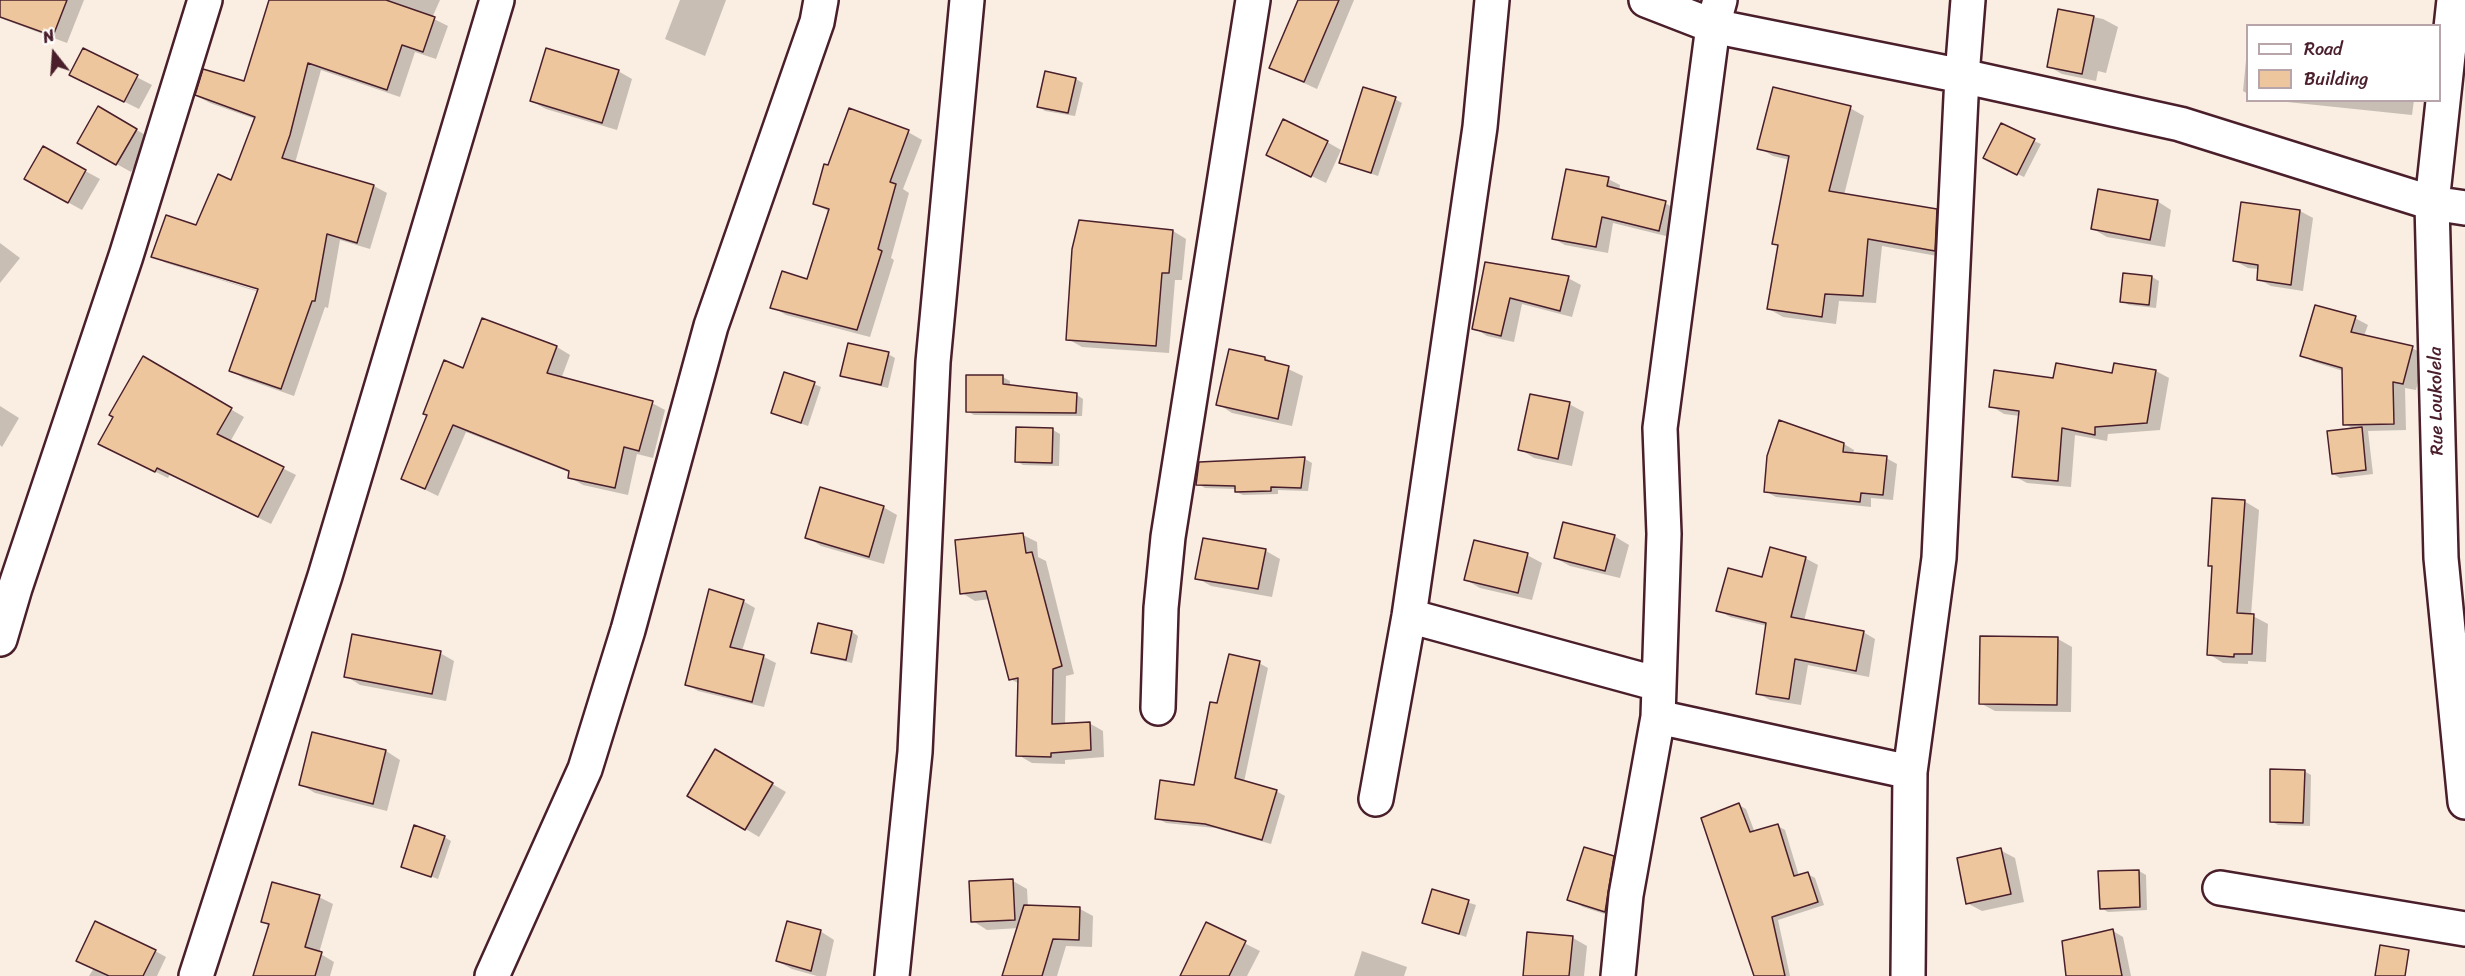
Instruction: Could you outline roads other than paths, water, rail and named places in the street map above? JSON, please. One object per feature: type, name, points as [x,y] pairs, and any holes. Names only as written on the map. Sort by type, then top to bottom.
[{"type":"street","points":[[0,639],[18,577],[126,256],[205,0]]},
{"type":"street","points":[[196,976],[325,576],[497,0]]},
{"type":"street","points":[[492,976],[585,769],[628,630],[711,326],[817,22],[821,0]]},
{"type":"street","points":[[892,976],[915,752],[933,362],[967,0]]},
{"type":"street","points":[[1158,708],[1161,608],[1168,537],[1253,0]]},
{"type":"street","points":[[1376,799],[1408,616],[1480,128],[1492,0]]},
{"type":"street","points":[[1646,0],[1717,13],[1962,76],[2180,124],[2432,203],[2465,208]]},
{"type":"street","points":[[1908,976],[1910,772],[1939,558],[1962,76],[1968,0]]},
{"type":"street","name":"Rue Loukolela","points":[[2454,0],[2432,203],[2441,558],[2465,802]]},
{"type":"street","points":[[1618,976],[1626,895],[1658,717],[1664,534],[1660,428],[1717,13]]},
{"type":"street","points":[[1408,616],[1659,684]]},
{"type":"street","points":[[1658,717],[1910,772]]},
{"type":"street","points":[[2220,888],[2465,928]]}]
